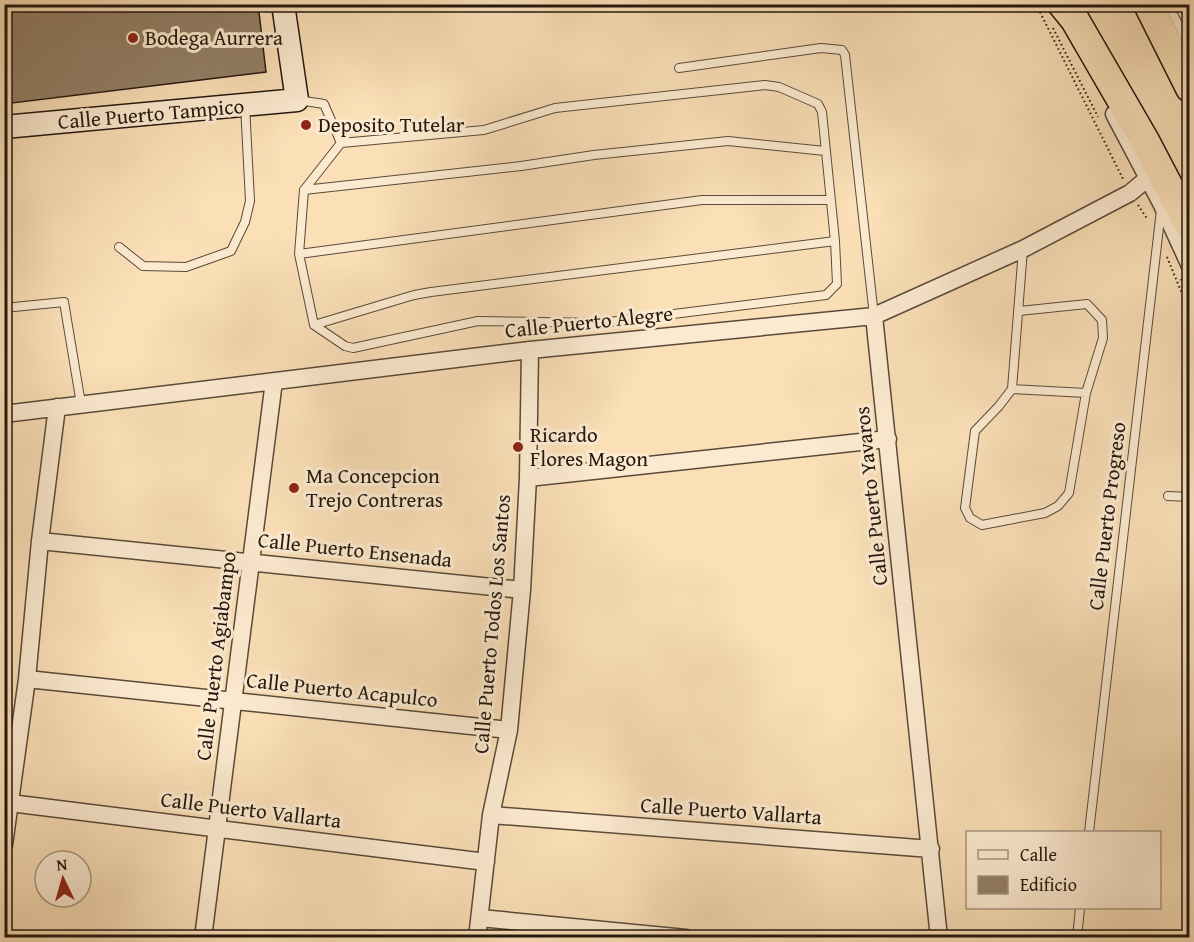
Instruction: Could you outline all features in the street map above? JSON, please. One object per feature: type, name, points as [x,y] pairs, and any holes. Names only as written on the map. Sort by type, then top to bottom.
[{"type":"highway","points":[[1062,4],[1075,20],[1145,141],[1190,227]]},
{"type":"highway","points":[[1148,4],[1190,88]]},
{"type":"street","points":[[283,4],[297,100]]},
{"type":"street","points":[[1056,4],[1161,203],[1190,266]]},
{"type":"street","name":"Calle Puerto Tampico","points":[[4,127],[297,100]]},
{"type":"street","name":"Calle Puerto Alegre","points":[[4,414],[530,350],[874,316],[1023,249],[1130,193],[1148,178]]},
{"type":"street","name":"Calle Puerto Yavaros","points":[[874,316],[939,938]]},
{"type":"street","name":"Calle Puerto Todos Los Santos","points":[[477,938],[491,815],[509,730],[522,590],[528,478],[530,350]]},
{"type":"street","name":"Calle Puerto Agiabampo","points":[[203,938],[274,381]]},
{"type":"street","points":[[4,845],[7,799],[27,678],[40,541],[57,407]]},
{"type":"street","points":[[528,478],[888,439]]},
{"type":"street","name":"Calle Puerto Ensenada","points":[[40,541],[522,590]]},
{"type":"street","name":"Calle Puerto Acapulco","points":[[27,678],[509,730]]},
{"type":"street","name":"Calle Puerto Vallarta","points":[[7,799],[217,829],[486,862]]},
{"type":"street","name":"Calle Puerto Vallarta","points":[[491,815],[931,849]]},
{"type":"street","points":[[480,918],[686,938]]},
{"type":"lane","points":[[1168,4],[1190,48]]},
{"type":"lane","points":[[1182,4],[1190,19]]},
{"type":"lane","name":"Calle Puerto Yavaros","points":[[679,68],[821,48],[842,50],[845,55],[874,316]]},
{"type":"lane","points":[[765,85],[779,87],[818,104],[822,112],[837,284],[826,295],[601,322],[478,321],[354,348],[345,346],[314,325],[298,254],[304,190],[341,143],[484,130],[555,108],[765,85]]},
{"type":"lane","points":[[297,100],[324,104],[341,143]]},
{"type":"lane","points":[[119,247],[143,267],[186,267],[231,251],[245,222],[250,201],[245,105]]},
{"type":"lane","points":[[304,190],[728,141],[825,151]]},
{"type":"lane","points":[[298,254],[702,200],[831,200]]},
{"type":"lane","name":"Calle Puerto Progreso","points":[[1089,831],[1161,203]]},
{"type":"lane","points":[[314,325],[431,292],[835,241]]},
{"type":"lane","points":[[1019,311],[1087,304],[1102,320],[1103,338],[1086,393],[1070,493],[1058,506],[1045,513],[982,525],[970,518],[965,508],[975,431],[999,406],[1012,388],[1023,249]]},
{"type":"lane","points":[[4,308],[64,302],[81,405]]},
{"type":"lane","points":[[1012,388],[1086,393]]},
{"type":"lane","points":[[1168,496],[1190,497]]},
{"type":"lane","points":[[1077,938],[1080,909]]},
{"type":"path","points":[[1036,4],[1130,193],[1158,234],[1190,313]]},
{"type":"building","name":"Bodega Aurrera","points":[[4,4],[258,4],[266,72],[4,104]]},
{"type":"place","name":"Bodega Aurrera","points":[[133,38]]},
{"type":"place","name":"Deposito Tutelar","points":[[306,125]]},
{"type":"place","name":"Ricardo Flores Magon","points":[[518,447]]},
{"type":"place","name":"Ma Concepcion Trejo Contreras","points":[[294,488]]}]
